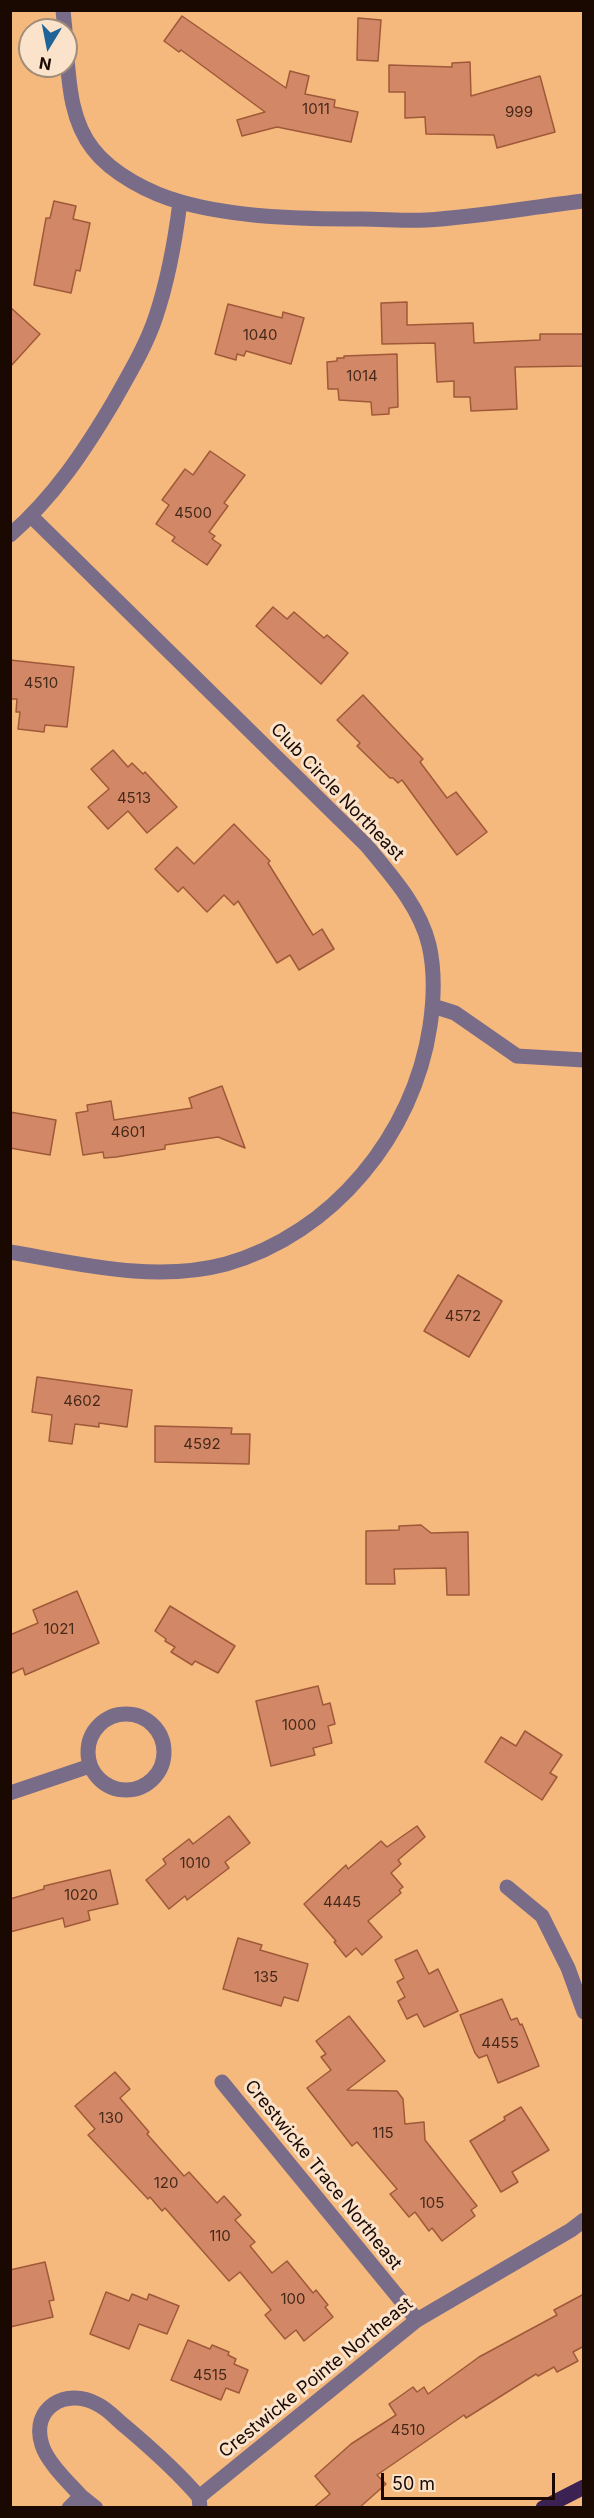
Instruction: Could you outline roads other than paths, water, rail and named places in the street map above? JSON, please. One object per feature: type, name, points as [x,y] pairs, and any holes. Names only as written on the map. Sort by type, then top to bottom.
[{"type":"main road","points":[[543,2508],[584,2487]]},
{"type":"street","points":[[69,78],[70,93],[79,127],[93,149],[113,170],[130,181],[180,202],[257,215],[319,219],[426,220],[584,201]]},
{"type":"street","points":[[10,535],[32,516],[82,455],[138,359],[155,318],[172,256],[180,202]]},
{"type":"street","name":"Club Circle Northeast","points":[[10,1252],[113,1269],[176,1272],[224,1264],[265,1250],[316,1217],[363,1174],[385,1145],[403,1114],[417,1081],[427,1047],[433,1006],[433,965],[429,943],[419,918],[396,881],[367,846],[32,516]]},
{"type":"street","points":[[433,1006],[455,1013],[517,1056],[584,1060]]},
{"type":"street","points":[[117,1714],[138,1715],[153,1724],[163,1740],[165,1753],[162,1766],[156,1777],[140,1788],[115,1789],[103,1783],[90,1766],[87,1747],[94,1731],[103,1721],[117,1714]]},
{"type":"street","points":[[10,1793],[90,1766]]},
{"type":"street","points":[[507,1887],[542,1916],[568,1968],[584,2012]]},
{"type":"street","name":"Crestwicke Trace Northeast","points":[[222,2082],[417,2320]]},
{"type":"street","name":"Crestwicke Pointe Northeast","points":[[96,2508],[61,2475],[42,2446],[39,2428],[45,2412],[58,2401],[76,2396],[99,2404],[182,2477],[200,2502],[417,2320],[571,2230],[584,2220]]},
{"type":"street","points":[[69,2508],[81,2496]]}]
